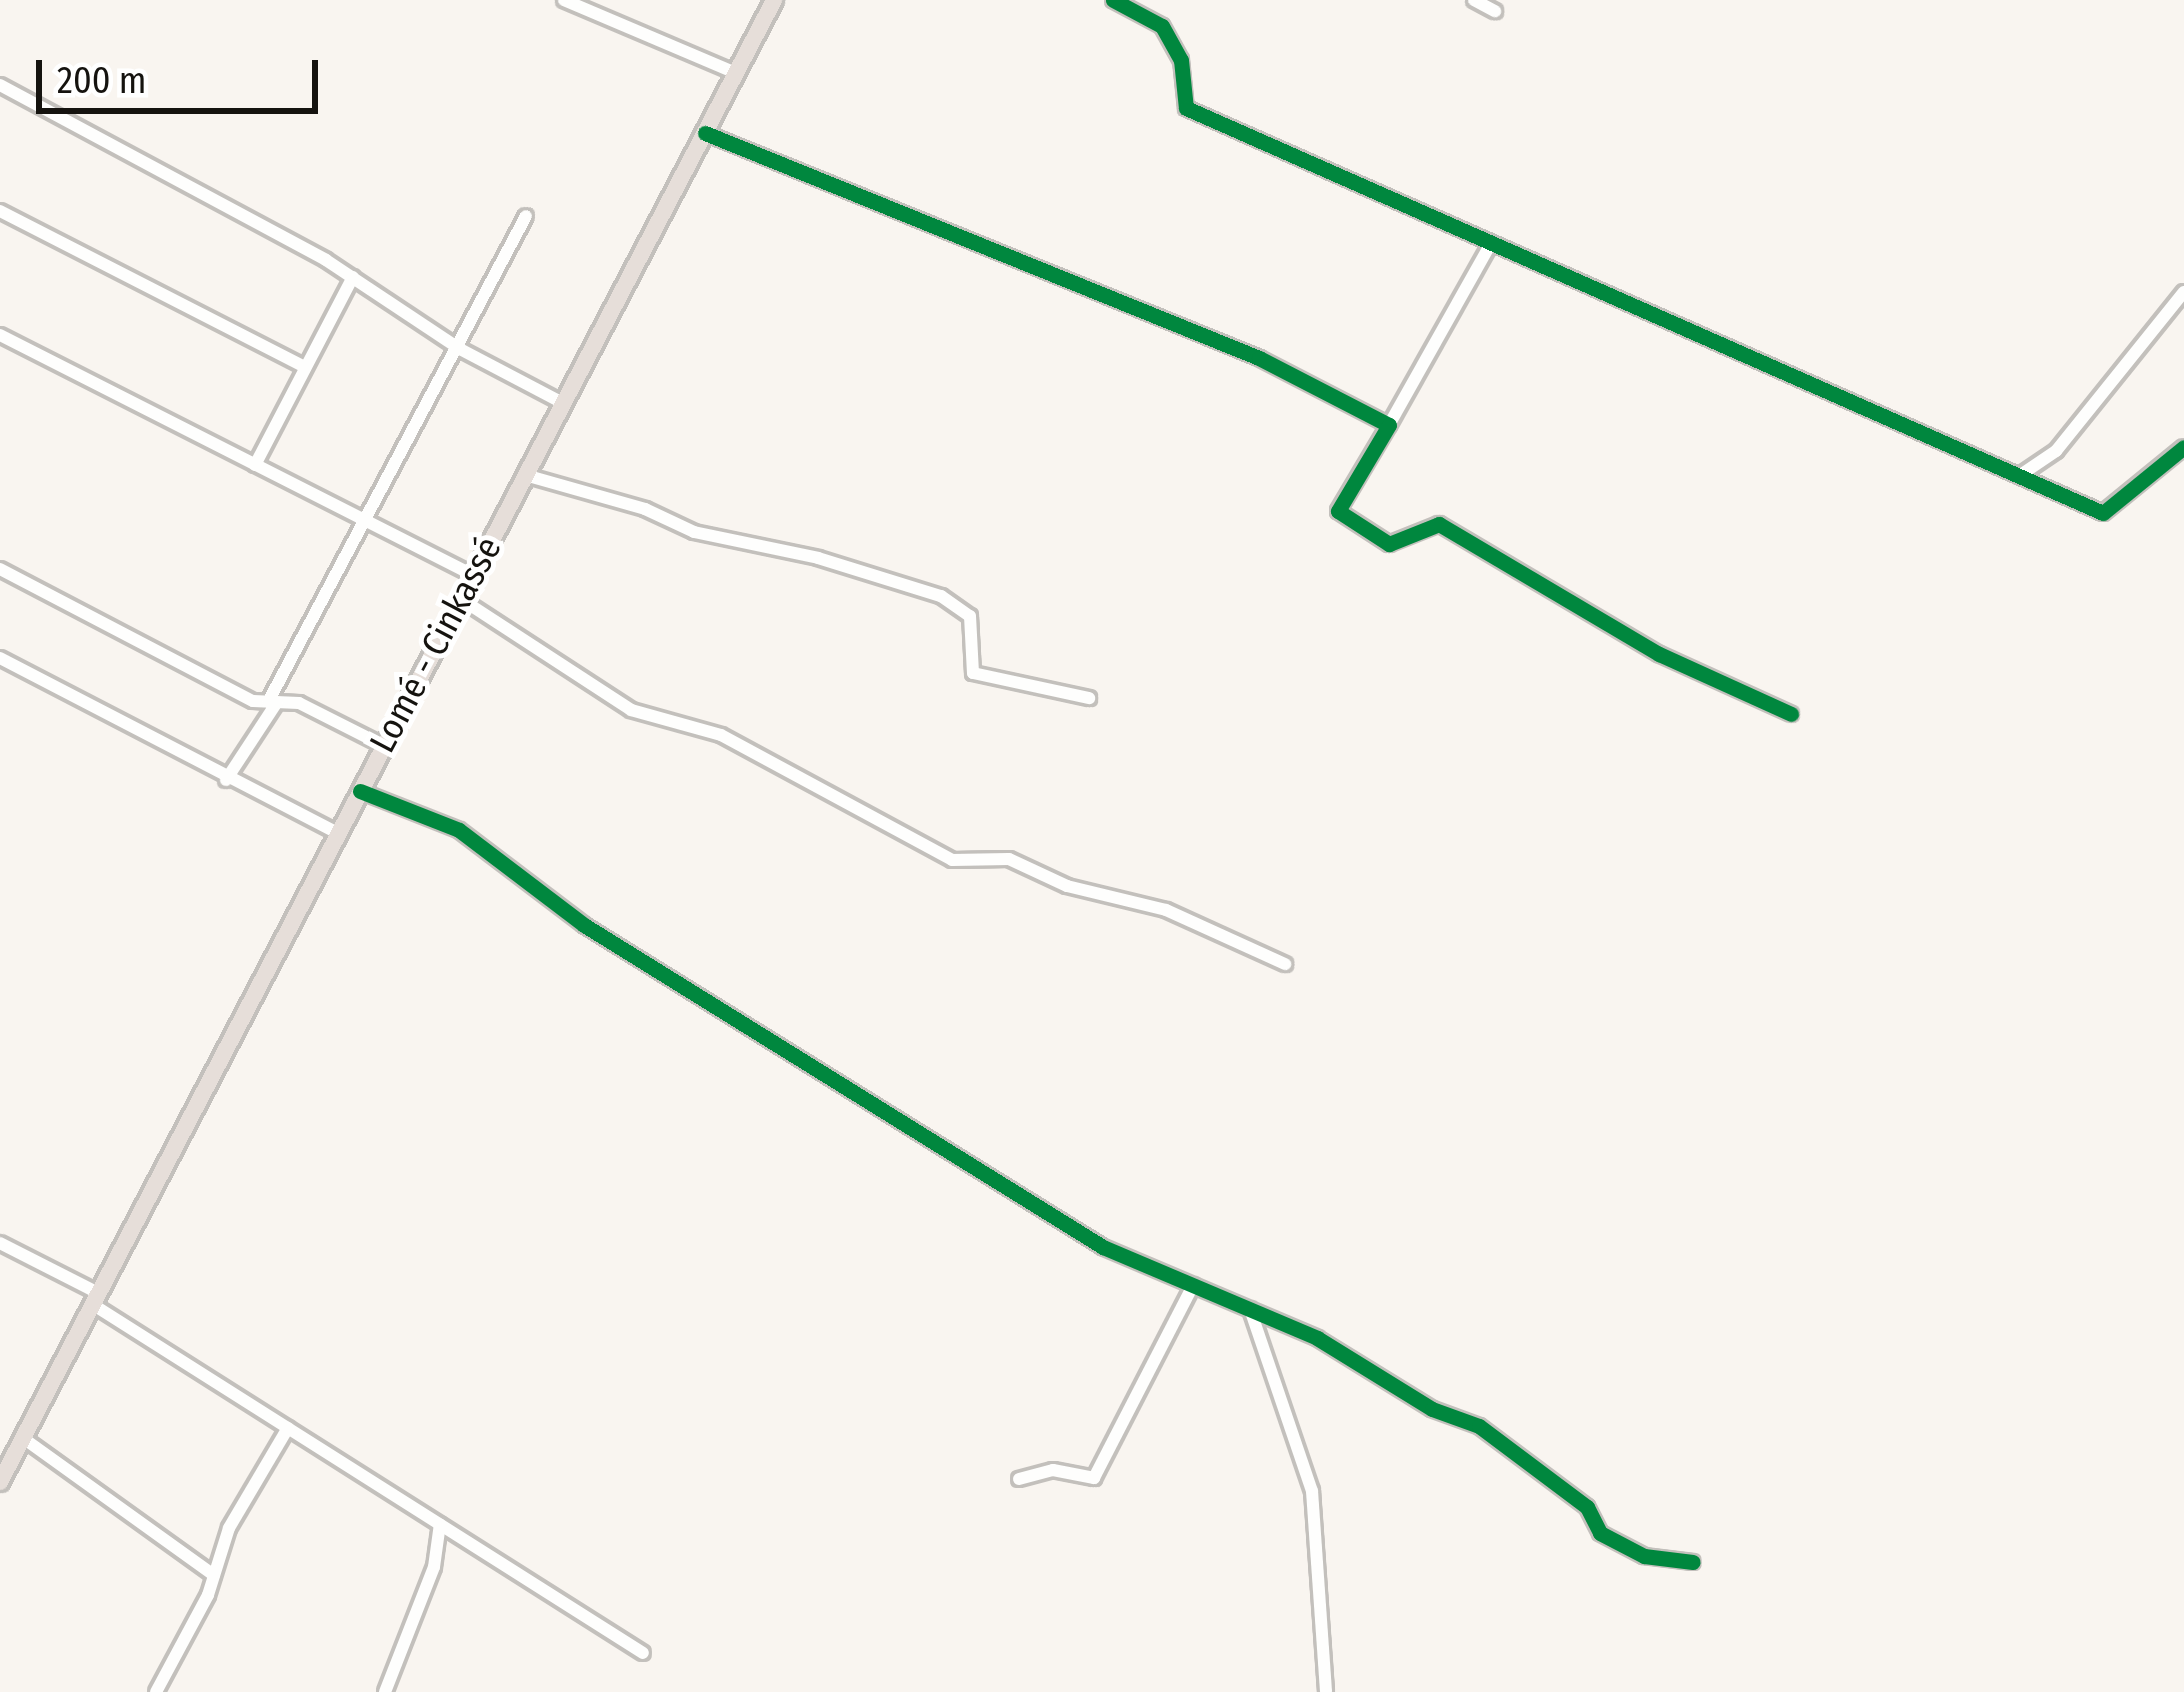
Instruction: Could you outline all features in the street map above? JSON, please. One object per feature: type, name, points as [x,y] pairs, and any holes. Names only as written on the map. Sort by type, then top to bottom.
[{"type":"highway","name":"Lomé - Cinkassé","points":[[0,1482],[774,0]]},
{"type":"street","points":[[564,0],[736,73]]},
{"type":"street","points":[[1113,0],[1162,26],[1181,60],[1186,108],[2103,513],[2184,447]]},
{"type":"street","points":[[1474,0],[1495,11]]},
{"type":"street","points":[[0,85],[352,277],[460,349],[563,403]]},
{"type":"street","points":[[704,133],[1259,358],[1389,425]]},
{"type":"street","points":[[0,211],[305,367]]},
{"type":"street","points":[[226,781],[273,702],[526,216]]},
{"type":"street","points":[[1490,245],[1338,511],[1389,544],[1439,524],[1659,654],[1791,714]]},
{"type":"street","points":[[255,464],[352,277]]},
{"type":"street","points":[[2019,476],[2056,452],[2184,292]]},
{"type":"street","points":[[0,335],[473,575]]},
{"type":"street","points":[[526,475],[694,532],[818,558],[941,596],[970,616],[973,673],[1089,698]]},
{"type":"street","points":[[0,569],[273,702],[299,703],[384,746]]},
{"type":"street","points":[[460,599],[631,710],[721,735],[952,860],[1009,859],[1067,886],[1166,910],[1286,964]]},
{"type":"street","points":[[0,658],[226,781],[338,833]]},
{"type":"street","points":[[360,791],[459,830],[584,925],[1065,1223],[1250,1309],[1479,1426],[1587,1507],[1600,1533],[1644,1556],[1693,1562]]},
{"type":"street","points":[[0,1243],[95,1299],[288,1428],[644,1653]]},
{"type":"street","points":[[1019,1479],[1053,1470],[1094,1478],[1193,1285]]},
{"type":"street","points":[[1250,1309],[1312,1491],[1326,1692]]},
{"type":"street","points":[[156,1692],[214,1575],[229,1528],[288,1428]]},
{"type":"street","points":[[23,1438],[214,1575]]},
{"type":"street","points":[[385,1692],[434,1567],[440,1524]]},
{"type":"cycle path","points":[[1113,0],[1162,26],[1181,60],[1186,108],[2103,513],[2184,447]]},
{"type":"cycle path","points":[[705,133],[1259,358],[1389,425],[1338,511],[1389,544],[1439,524],[1659,654],[1791,714]]},
{"type":"cycle path","points":[[360,791],[459,830],[584,925],[1103,1247],[1317,1338],[1432,1409],[1479,1426],[1587,1507],[1600,1533],[1644,1556],[1693,1562]]}]
